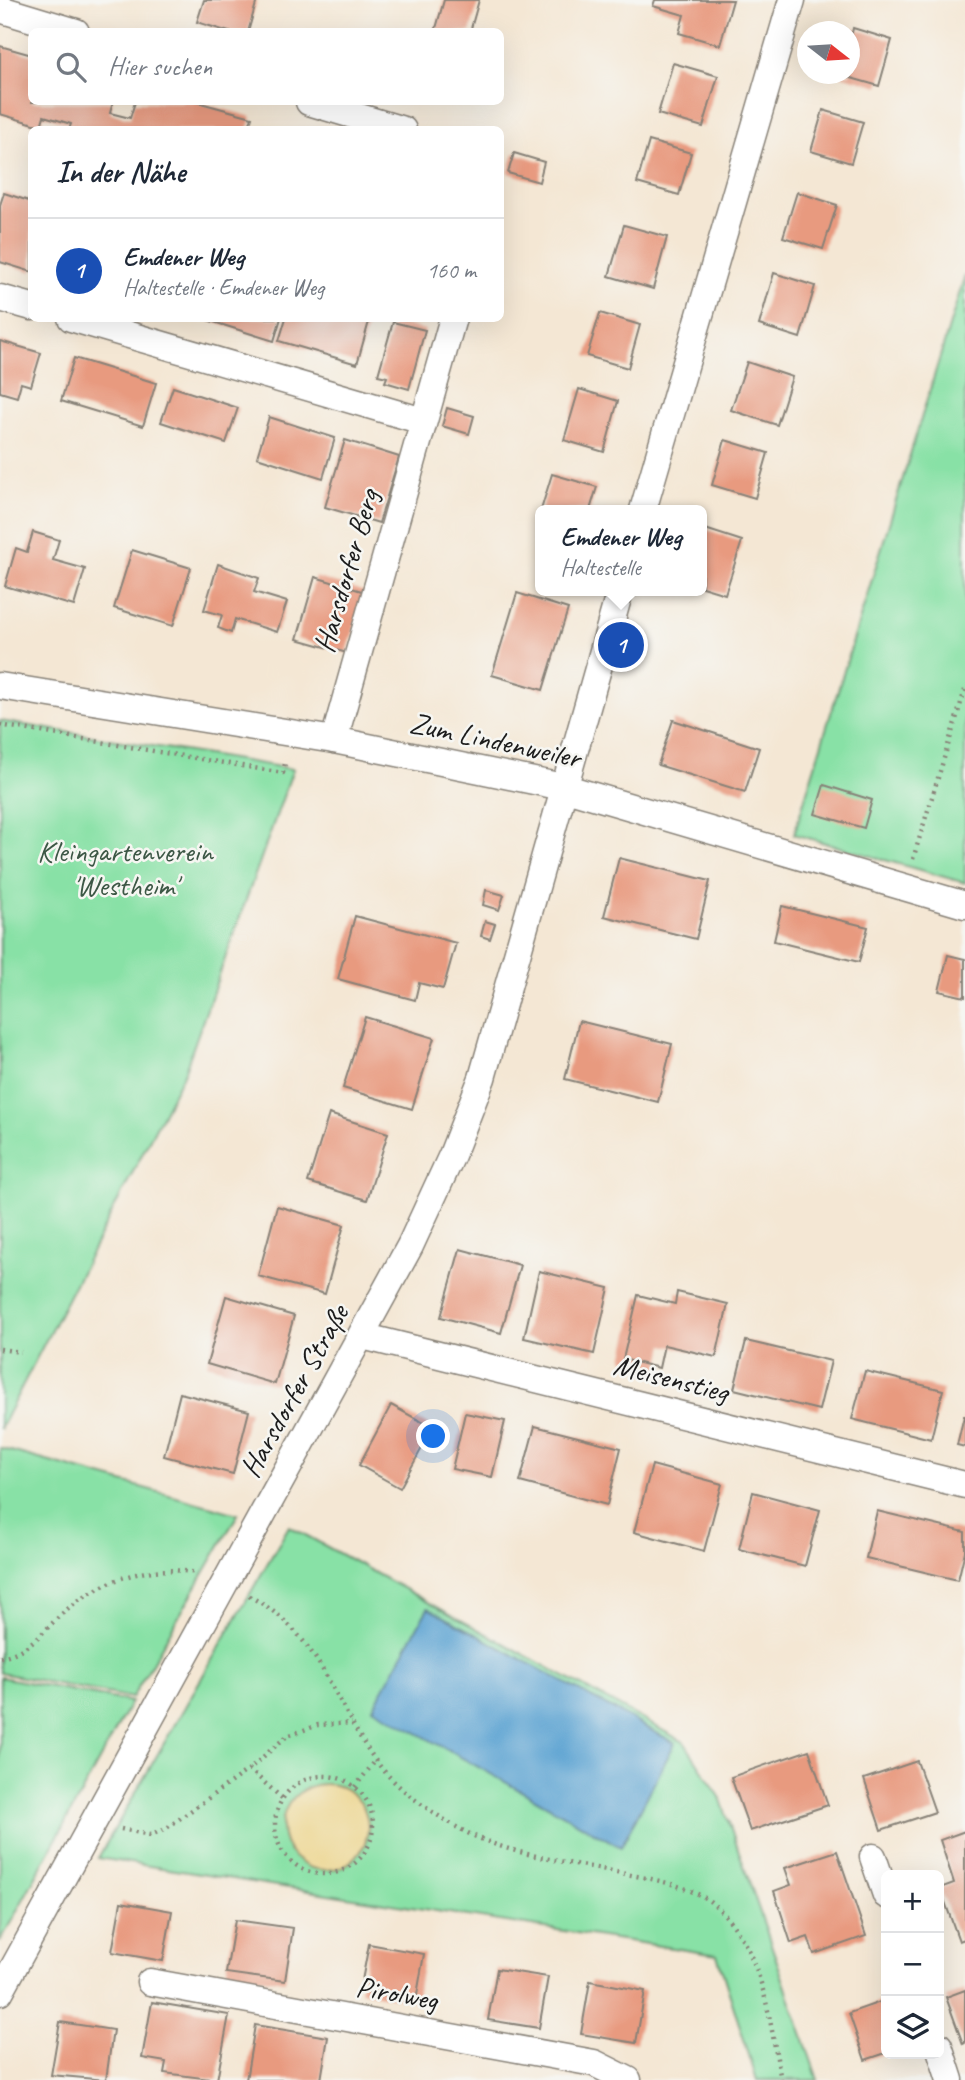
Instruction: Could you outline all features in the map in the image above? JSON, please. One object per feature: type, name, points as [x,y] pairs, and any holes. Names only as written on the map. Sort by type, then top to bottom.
[{"type":"street","points":[[644,505],[792,0]]},
{"type":"street","points":[[0,9],[63,28]]},
{"type":"street","points":[[319,105],[390,126]]},
{"type":"street","points":[[0,298],[28,306]]},
{"type":"street","points":[[85,322],[423,421]]},
{"type":"street","name":"Harsdorfer Berg","points":[[334,740],[452,322]]},
{"type":"street","name":"Harsdorfer Straße","points":[[0,1992],[95,1815],[227,1584],[432,1201],[468,1116],[498,1026],[619,596]]},
{"type":"street","name":"Zum Lindenweiler","points":[[0,686],[334,740],[563,787],[965,905]]},
{"type":"street","name":"Meisenstieg","points":[[362,1336],[965,1485]]},
{"type":"street","points":[[873,1857],[881,1880]]},
{"type":"street","name":"Pirolweg","points":[[150,1982],[594,2063],[628,2080]]},
{"type":"street","points":[[943,2059],[950,2080]]},
{"type":"path","points":[[912,862],[965,690]]},
{"type":"path","points":[[0,725],[283,773],[284,768]]},
{"type":"path","points":[[0,1349],[21,1352]]},
{"type":"path","points":[[0,1657],[25,1648],[79,1600],[121,1578],[168,1570],[189,1572],[227,1584],[274,1609],[292,1625],[376,1760],[409,1794],[453,1825],[483,1840],[526,1854],[661,1882],[713,1903],[737,1932],[761,1980],[781,2080]]},
{"type":"path","points":[[95,1815],[130,1832],[158,1833],[180,1821],[249,1769],[287,1736],[318,1725],[353,1723]]},
{"type":"path","points":[[355,1787],[376,1760]]},
{"type":"path","points":[[249,1769],[283,1799]]},
{"type":"path","points":[[316,1777],[333,1777],[355,1787],[369,1806],[372,1838],[354,1865],[332,1874],[301,1869],[283,1852],[275,1830],[276,1814],[283,1799],[293,1786],[316,1777]]},
{"type":"green space","points":[[965,275],[965,883],[794,834]]},
{"type":"green space","name":"Kleingartenverein 'Westheim'","points":[[0,721],[293,769],[184,1073],[0,1429]]},
{"type":"green space","points":[[0,1448],[238,1514],[132,1698],[0,1673]]},
{"type":"green space","points":[[289,1526],[684,1742],[720,1797],[818,2080],[757,2080],[717,1955],[98,1858]]},
{"type":"green space","points":[[0,1677],[131,1702],[0,1942]]},
{"type":"sand","points":[[325,1784],[349,1791],[361,1803],[368,1827],[361,1851],[349,1863],[325,1870],[301,1863],[289,1851],[282,1827],[289,1803],[301,1791]]},
{"type":"water","points":[[428,1608],[675,1743],[621,1847],[373,1708]]},
{"type":"building","points":[[204,0],[257,0],[249,28],[216,28],[197,22]]},
{"type":"building","points":[[444,0],[479,0],[471,28],[436,28]]},
{"type":"building","points":[[655,0],[733,0],[720,45],[679,33],[684,15],[653,6]]},
{"type":"building","points":[[860,30],[892,40],[879,86],[860,81]]},
{"type":"building","points":[[0,46],[28,54],[28,105],[112,105],[110,113],[130,118],[134,105],[208,105],[252,117],[249,126],[70,126],[71,124],[44,116],[41,126],[0,114]]},
{"type":"building","points":[[673,63],[718,76],[703,127],[658,114]]},
{"type":"building","points":[[823,110],[863,122],[851,163],[811,151]]},
{"type":"building","points":[[649,141],[691,153],[679,195],[637,183]]},
{"type":"building","points":[[514,153],[544,162],[539,182],[508,173]]},
{"type":"building","points":[[797,192],[837,205],[823,249],[783,237]]},
{"type":"building","points":[[4,193],[28,201],[28,271],[0,262],[0,205]]},
{"type":"building","points":[[624,225],[667,237],[653,289],[609,276]]},
{"type":"building","points":[[774,273],[815,286],[800,338],[759,325]]},
{"type":"building","points":[[600,313],[640,325],[628,368],[587,356]]},
{"type":"building","points":[[214,322],[280,322],[274,341]]},
{"type":"building","points":[[285,322],[369,322],[357,364],[279,341]]},
{"type":"building","points":[[393,322],[425,330],[409,389],[385,382],[387,377],[378,375]]},
{"type":"building","points":[[0,341],[41,353],[31,386],[21,383],[17,397],[0,392]]},
{"type":"building","points":[[74,358],[156,383],[143,426],[61,401]]},
{"type":"building","points":[[747,362],[792,377],[777,425],[731,410]]},
{"type":"building","points":[[173,387],[238,408],[226,443],[161,422]]},
{"type":"building","points":[[579,389],[618,401],[604,452],[564,440]]},
{"type":"building","points":[[447,408],[474,416],[469,434],[442,426]]},
{"type":"building","points":[[269,417],[335,438],[323,478],[257,457]]},
{"type":"building","points":[[345,440],[399,457],[379,523],[325,507]]},
{"type":"building","points":[[725,440],[768,453],[755,498],[712,485]]},
{"type":"building","points":[[552,474],[597,487],[592,505],[543,505]]},
{"type":"building","points":[[707,530],[742,541],[725,594],[707,589]]},
{"type":"building","points":[[33,532],[59,540],[53,560],[85,569],[74,606],[5,586],[16,548],[27,552]]},
{"type":"building","points":[[132,550],[191,568],[173,626],[114,608]]},
{"type":"building","points":[[218,564],[259,578],[254,592],[287,602],[277,632],[235,619],[231,633],[218,628],[222,615],[204,610]]},
{"type":"building","points":[[315,577],[365,592],[347,653],[297,639]]},
{"type":"building","points":[[517,593],[568,609],[543,690],[492,675]]},
{"type":"building","points":[[673,720],[759,748],[745,792],[658,765]]},
{"type":"building","points":[[824,785],[872,800],[864,828],[815,814]]},
{"type":"building","points":[[619,858],[710,881],[696,939],[604,916]]},
{"type":"building","points":[[486,890],[504,895],[499,910],[483,905]]},
{"type":"building","points":[[782,906],[868,927],[859,962],[774,941]]},
{"type":"building","points":[[355,916],[456,943],[443,989],[419,983],[415,1000],[338,979]]},
{"type":"building","points":[[485,921],[495,924],[490,939],[481,936]]},
{"type":"building","points":[[948,955],[965,959],[965,997],[939,991]]},
{"type":"building","points":[[365,1017],[434,1038],[412,1109],[343,1088]]},
{"type":"building","points":[[579,1021],[672,1044],[658,1102],[565,1079]]},
{"type":"building","points":[[329,1114],[388,1133],[367,1200],[308,1182]]},
{"type":"building","points":[[277,1206],[344,1225],[325,1294],[258,1276]]},
{"type":"building","points":[[460,1249],[520,1265],[501,1333],[441,1317]]},
{"type":"building","points":[[539,1271],[609,1288],[594,1354],[524,1338]]},
{"type":"building","points":[[677,1292],[728,1304],[716,1357],[664,1345],[659,1368],[623,1359],[638,1295],[675,1304]]},
{"type":"building","points":[[226,1296],[294,1316],[275,1384],[207,1364]]},
{"type":"building","points":[[746,1341],[831,1361],[819,1410],[734,1389]]},
{"type":"building","points":[[865,1371],[943,1390],[931,1439],[852,1419]]},
{"type":"building","points":[[180,1393],[249,1411],[233,1474],[164,1456]]},
{"type":"building","points":[[391,1405],[433,1428],[400,1488],[359,1465]]},
{"type":"building","points":[[465,1413],[505,1421],[492,1477],[452,1469]]},
{"type":"building","points":[[965,1416],[965,1447],[957,1445]]},
{"type":"building","points":[[535,1426],[621,1448],[607,1505],[520,1482]]},
{"type":"building","points":[[652,1465],[722,1484],[704,1551],[634,1532]]},
{"type":"building","points":[[753,1492],[820,1510],[805,1566],[739,1549]]},
{"type":"building","points":[[877,1511],[965,1532],[965,1551],[958,1580],[866,1558]]},
{"type":"building","points":[[809,1750],[828,1805],[750,1831],[731,1777]]},
{"type":"building","points":[[917,1761],[935,1812],[881,1830],[864,1779]]},
{"type":"building","points":[[965,1831],[965,1939],[959,1941],[944,1899],[944,1887],[954,1883],[940,1840]]},
{"type":"building","points":[[837,1851],[866,1936],[814,1954],[808,1937],[791,1943],[774,1891],[791,1885],[785,1868]]},
{"type":"building","points":[[121,1902],[172,1911],[163,1961],[112,1952]]},
{"type":"building","points":[[235,1920],[293,1928],[285,1981],[226,1973]]},
{"type":"building","points":[[369,1944],[424,1954],[416,2001],[360,1991]]},
{"type":"building","points":[[497,1969],[548,1977],[539,2028],[488,2020]]},
{"type":"building","points":[[590,1981],[645,1991],[636,2043],[581,2034]]},
{"type":"building","points":[[965,1990],[965,2043],[963,2044],[946,1997]]},
{"type":"building","points":[[152,2002],[229,2015],[217,2080],[164,2073],[166,2062],[142,2058]]},
{"type":"building","points":[[881,2002],[881,2055],[865,2060],[849,2013]]},
{"type":"building","points":[[60,2022],[113,2030],[106,2080],[51,2075]]},
{"type":"building","points":[[255,2025],[328,2037],[321,2080],[246,2080]]},
{"type":"place","name":"Emdener Weg","points":[[621,645]]}]
